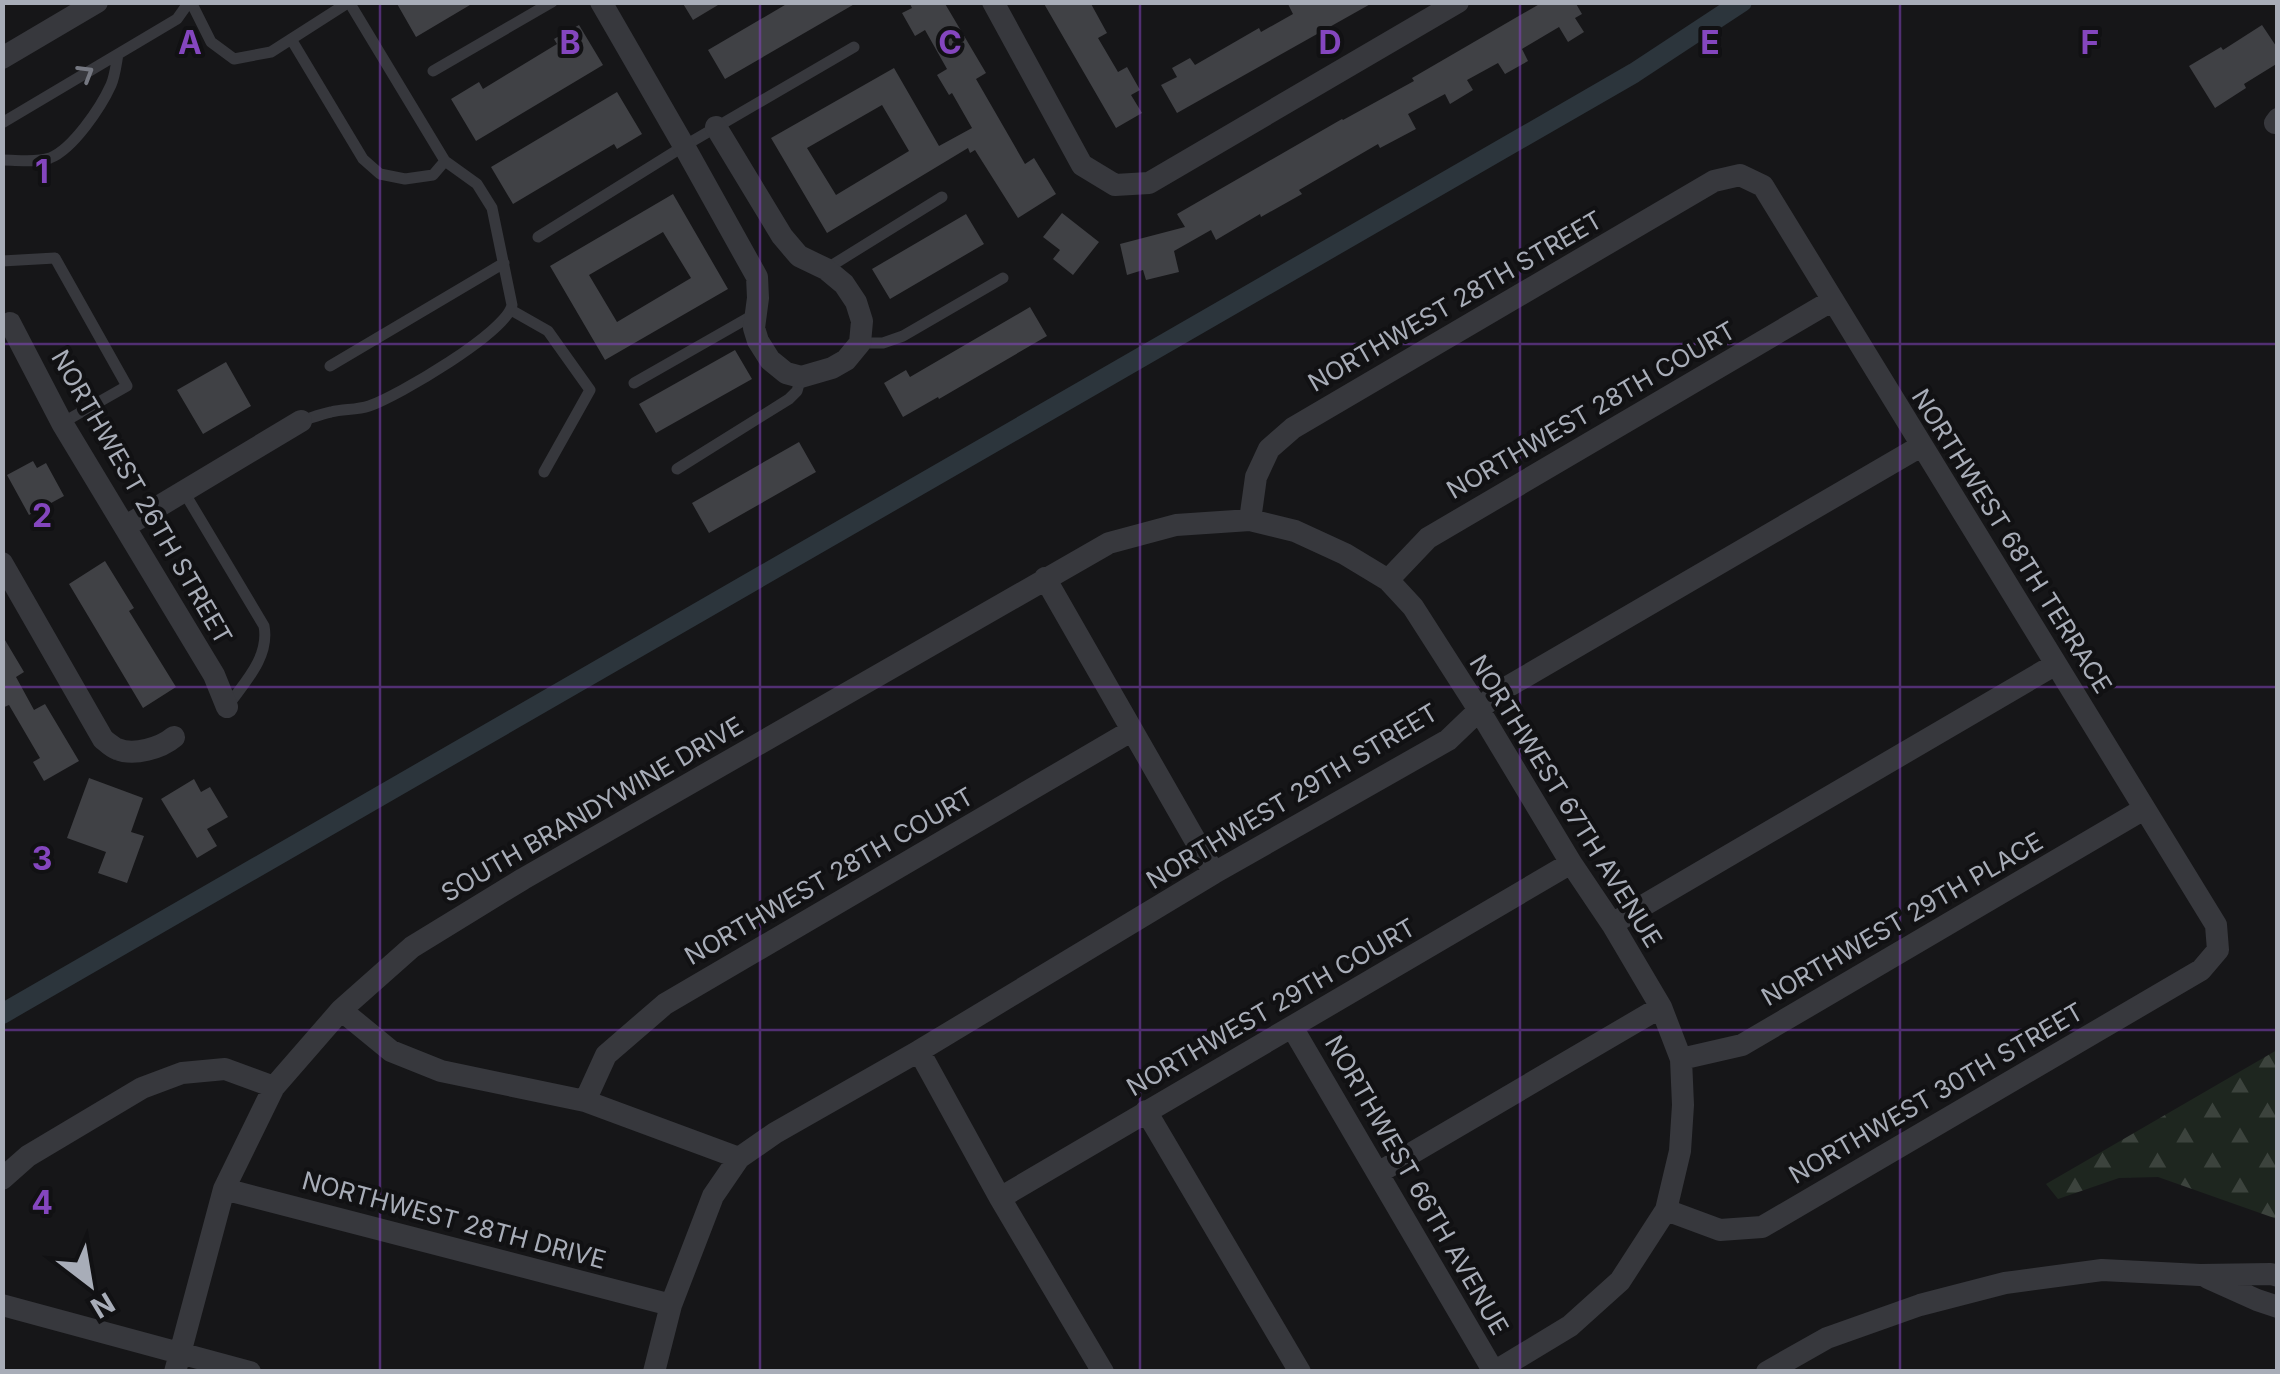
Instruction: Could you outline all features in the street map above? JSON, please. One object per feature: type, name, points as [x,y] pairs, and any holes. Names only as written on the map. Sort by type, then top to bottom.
[{"type":"street","points":[[2,58],[97,2]]},
{"type":"street","points":[[601,2],[757,278],[754,328],[770,360],[786,373],[801,377],[832,368],[846,360],[860,343],[862,321],[856,302],[844,284],[826,269],[799,256],[782,236],[716,127]]},
{"type":"street","points":[[993,2],[1082,166],[1116,185],[1149,183],[1458,2]]},
{"type":"street","name":"NORTHWEST 68TH TERRACE","points":[[1740,175],[1763,186],[2216,925],[2218,950]]},
{"type":"street","name":"NORTHWEST 28TH STREET","points":[[1250,520],[1256,476],[1269,449],[1292,428],[1714,181],[1740,175]]},
{"type":"street","name":"NORTHWEST 28TH COURT","points":[[1388,580],[1428,538],[1833,300]]},
{"type":"street","name":"NORTHWEST 26TH STREET","points":[[5,320],[62,423],[214,675],[228,708]]},
{"type":"street","points":[[126,526],[301,421]]},
{"type":"street","name":"NORTHWEST 29TH STREET","points":[[739,1158],[1214,873],[1448,740],[1497,693],[1921,446]]},
{"type":"street","name":"SOUTH BRANDYWINE DRIVE","points":[[177,1363],[224,1189],[274,1087],[341,1010],[412,948],[507,889],[1109,543],[1176,525],[1250,520]]},
{"type":"street","name":"NORTHWEST 67TH AVENUE","points":[[1250,520],[1295,531],[1344,554],[1388,580],[1413,607],[1612,924],[1660,1007],[1681,1060],[1680,1151],[1666,1210],[1620,1281],[1570,1326],[1494,1372]]},
{"type":"street","points":[[2,563],[103,739],[116,749],[136,752],[174,737]]},
{"type":"street","points":[[1044,578],[1214,873]]},
{"type":"street","points":[[1612,924],[2056,664]]},
{"type":"street","name":"NORTHWEST 28TH COURT","points":[[585,1101],[606,1055],[665,1004],[1131,731]]},
{"type":"street","name":"NORTHWEST 29TH PLACE","points":[[1681,1060],[1742,1045],[2144,809]]},
{"type":"street","name":"NORTHWEST 29TH COURT","points":[[1000,1198],[1571,864]]},
{"type":"street","name":"NORTHWEST 30TH STREET","points":[[1666,1210],[1720,1230],[1762,1227],[2201,970],[2218,950]]},
{"type":"street","points":[[1378,1173],[1660,1007]]},
{"type":"street","points":[[341,1010],[391,1051],[441,1071],[585,1101],[739,1158],[713,1196],[671,1304],[654,1372]]},
{"type":"street","name":"NORTHWEST 66TH AVENUE","points":[[1292,1027],[1494,1372]]},
{"type":"street","points":[[918,1050],[1103,1372]]},
{"type":"street","points":[[2,1179],[28,1156],[142,1088],[182,1073],[225,1069],[274,1087]]},
{"type":"street","points":[[1146,1112],[1300,1372]]},
{"type":"street","name":"NORTHWEST 28TH DRIVE","points":[[224,1189],[671,1304]]},
{"type":"street","points":[[1767,1372],[1827,1338],[1920,1306],[2005,1284],[2102,1270],[2278,1276]]},
{"type":"street","points":[[2200,1275],[2278,1306]]},
{"type":"street","points":[[2,1305],[177,1363],[250,1372]]},
{"type":"lane","points":[[2,122],[177,19],[190,2],[211,42],[234,59],[271,52],[349,2],[445,160],[486,195],[512,310],[482,340],[396,395],[366,408],[301,421]]},
{"type":"lane","points":[[433,71],[552,2]]},
{"type":"lane","points":[[291,39],[363,159],[380,174],[405,180],[433,175],[445,160]]},
{"type":"lane","points":[[538,236],[854,47]]},
{"type":"lane","points":[[2,160],[50,158],[72,143],[104,99],[113,81],[118,54]]},
{"type":"lane","points":[[826,269],[942,197]]},
{"type":"lane","points":[[2,261],[55,258],[128,386],[62,423]]},
{"type":"lane","points":[[330,366],[504,263]]},
{"type":"lane","points":[[860,343],[883,343],[903,336],[1003,278]]},
{"type":"lane","points":[[512,310],[548,331],[590,390],[544,472]]},
{"type":"lane","points":[[634,383],[755,314]]},
{"type":"lane","points":[[677,469],[789,399],[797,391],[801,377]]},
{"type":"lane","points":[[184,492],[264,626],[264,652],[228,708]]},
{"type":"green space","points":[[2277,1050],[2277,1219],[2158,1177],[2119,1178],[2058,1199],[2046,1184]]},
{"type":"building","points":[[396,2],[475,2],[416,37]]},
{"type":"building","points":[[682,2],[723,2],[693,20]]},
{"type":"building","points":[[790,2],[858,2],[725,79],[708,50]]},
{"type":"building","points":[[909,2],[944,2],[986,73],[976,79],[1025,164],[1034,158],[1056,194],[1018,218],[975,150],[970,153],[968,148],[827,233],[771,138],[894,68],[939,146],[972,128],[937,75],[947,69],[925,30],[915,36],[902,13],[912,8]],"holes":[[[882,105],[909,151],[836,195],[807,148]]]},
{"type":"building","points":[[1043,2],[1090,2],[1107,33],[1098,38],[1118,72],[1127,67],[1140,90],[1131,95],[1142,113],[1116,128]]},
{"type":"building","points":[[1287,2],[1374,2],[1177,113],[1161,85],[1177,77],[1172,68],[1190,58],[1195,65],[1259,28],[1261,32],[1293,14]]},
{"type":"building","points":[[1543,2],[1575,2],[1582,14],[1575,18],[1584,32],[1568,42],[1559,27],[1522,49],[1528,61],[1505,74],[1498,63],[1467,80],[1473,90],[1450,104],[1445,94],[1408,114],[1416,129],[1380,148],[1378,144],[1299,190],[1302,194],[1216,240],[1211,230],[1174,251],[1179,272],[1146,280],[1143,270],[1127,275],[1120,244],[1185,227],[1177,214],[1414,81],[1412,78]]},
{"type":"building","points":[[579,25],[603,65],[476,141],[451,99],[479,82],[483,89],[557,44],[554,39]]},
{"type":"building","points":[[2262,25],[2278,49],[2278,63],[2215,108],[2189,66]]},
{"type":"building","points":[[617,92],[642,134],[617,149],[614,144],[513,204],[491,167]]},
{"type":"building","points":[[673,194],[728,289],[605,360],[550,266]],"holes":[[[663,232],[691,278],[617,322],[589,275]]]},
{"type":"building","points":[[1062,213],[1099,242],[1073,275],[1053,259],[1060,250],[1043,237]]},
{"type":"building","points":[[966,214],[984,244],[890,299],[872,269]]},
{"type":"building","points":[[1030,307],[1047,336],[903,417],[884,383],[906,370],[910,377]]},
{"type":"building","points":[[735,350],[752,379],[656,433],[639,404]]},
{"type":"building","points":[[226,362],[251,406],[203,434],[177,390]]},
{"type":"building","points":[[799,442],[816,472],[709,533],[692,503]]},
{"type":"building","points":[[33,461],[37,468],[46,463],[64,496],[29,515],[7,475]]},
{"type":"building","points":[[105,561],[134,608],[129,611],[176,687],[143,708],[69,584]]},
{"type":"building","points":[[2,635],[24,672],[16,677],[34,710],[45,704],[79,761],[44,781],[33,762],[40,758],[9,705],[2,708]]},
{"type":"building","points":[[89,778],[143,798],[131,832],[144,836],[127,883],[98,873],[106,852],[67,838]]},
{"type":"building","points":[[194,779],[201,792],[210,787],[228,817],[207,829],[217,846],[197,858],[161,799]]},
{"type":"waterway","points":[[2,1014],[1634,73],[1742,2]]}]
